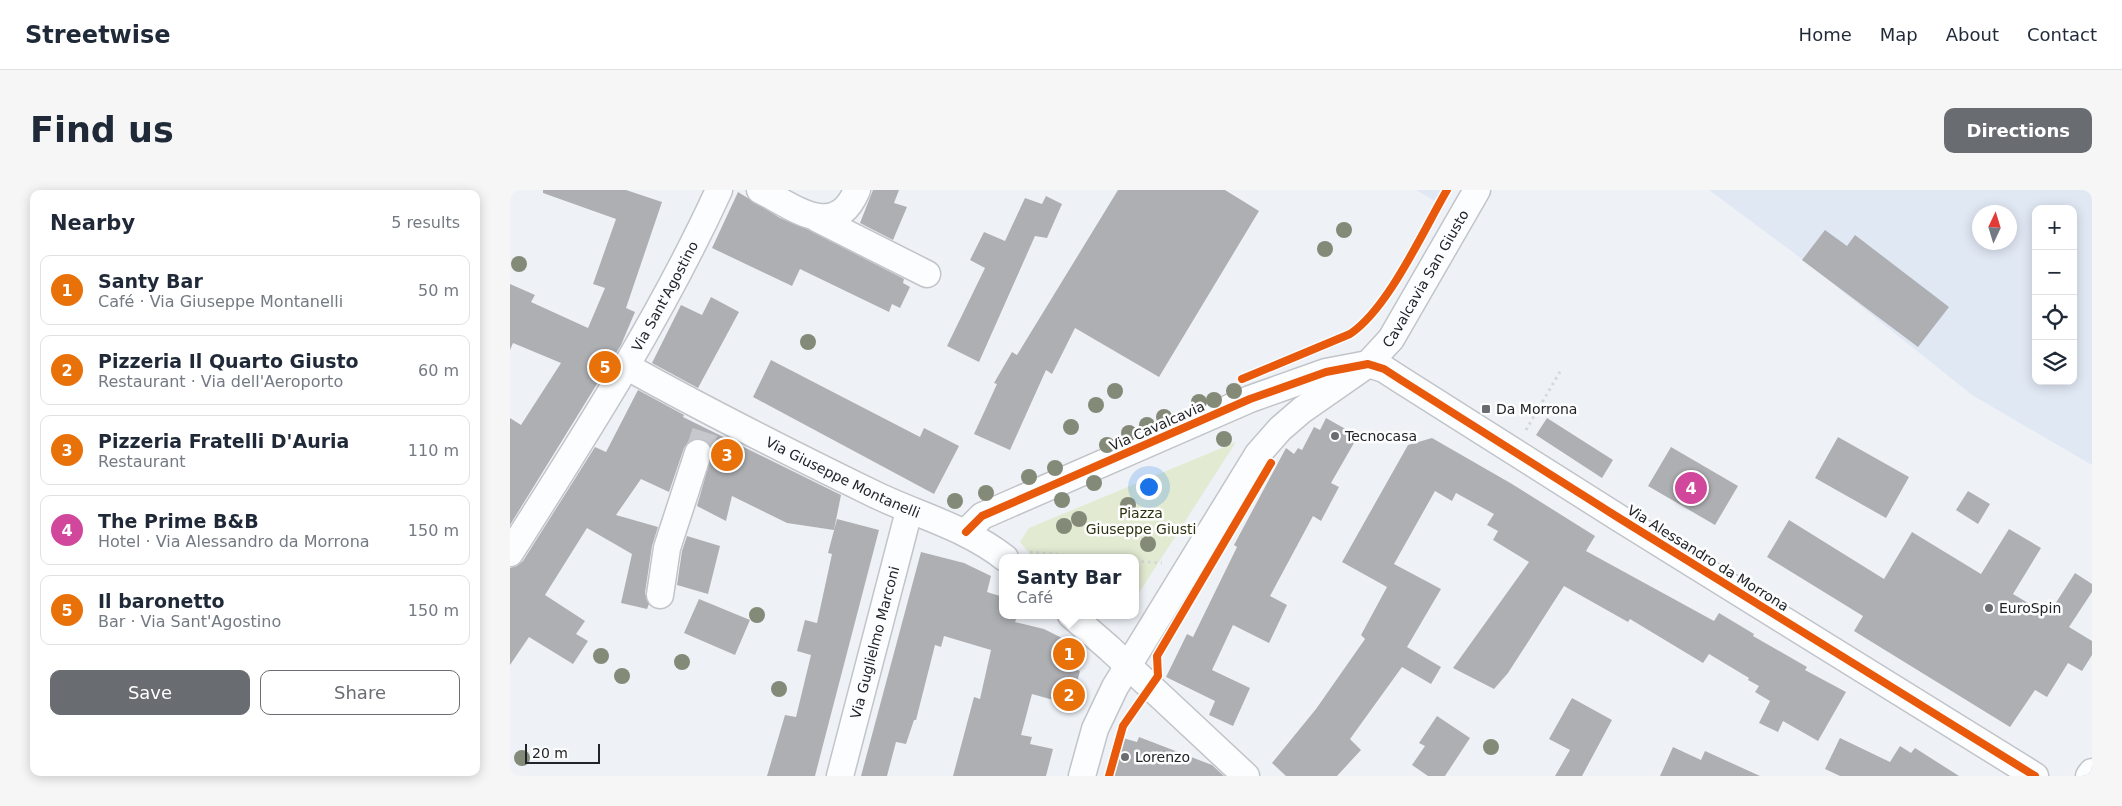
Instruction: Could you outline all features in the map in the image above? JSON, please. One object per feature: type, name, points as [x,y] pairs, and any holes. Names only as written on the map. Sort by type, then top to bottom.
[{"type":"street","name":"Via Sant'Agostino","points":[[510,553],[626,366],[690,251],[719,190]]},
{"type":"street","points":[[760,190],[927,274]]},
{"type":"street","points":[[818,219],[830,218],[842,211],[857,190]]},
{"type":"street","name":"Cavalcavia San Giusto","points":[[1368,364],[1395,332],[1477,190]]},
{"type":"street","points":[[1082,776],[1105,706],[1258,454],[1280,429],[1302,410],[1368,364]]},
{"type":"street","name":"Via Cavalcavia","points":[[966,532],[982,516],[1250,399],[1326,372],[1368,364]]},
{"type":"street","name":"Via Alessandro da Morrona","points":[[1368,364],[1384,369],[1619,518],[2035,776]]},
{"type":"street","name":"Via Giuseppe Montanelli","points":[[626,366],[705,433],[966,532],[1016,554]]},
{"type":"street","points":[[660,595],[667,548],[705,433]]},
{"type":"street","name":"Via Guglielmo Marconi","points":[[840,776],[909,511]]},
{"type":"street","points":[[1075,619],[1246,776]]},
{"type":"street","points":[[2089,776],[2092,772]]},
{"type":"path","points":[[1523,434],[1561,370]]},
{"type":"path","points":[[1139,561],[1163,563]]},
{"type":"shaded area","points":[[1416,190],[1441,190],[1435,201]]},
{"type":"shaded area","points":[[1709,190],[2092,190],[2092,465],[1972,395],[1802,259]]},
{"type":"green space","name":"Piazza Giuseppe Giusti","points":[[1236,442],[1139,593],[1139,554],[1030,554],[1020,542],[1029,528]]},
{"type":"building","points":[[543,190],[626,190],[662,202],[626,308],[635,312],[621,345],[510,525],[510,418],[521,425],[561,363],[513,343],[510,350],[510,284],[535,295],[531,302],[588,328],[605,288],[593,284],[616,219],[543,193]]},
{"type":"building","points":[[873,190],[899,190],[894,203],[907,207],[893,240],[860,223]]},
{"type":"building","points":[[1118,190],[1225,190],[1259,211],[1159,377],[1075,328],[1052,374],[1046,370],[1010,450],[974,434],[997,384],[994,383],[1012,352],[1017,355]]},
{"type":"building","points":[[738,192],[780,218],[809,230],[904,279],[903,283],[910,287],[900,308],[892,304],[889,312],[800,269],[792,286],[712,248]]},
{"type":"building","points":[[1046,196],[1062,204],[1047,238],[1035,236],[979,362],[947,346],[985,268],[970,260],[984,232],[1005,241],[1025,198],[1042,204]]},
{"type":"building","points":[[1825,230],[1847,246],[1855,235],[1949,307],[1918,347],[1802,260]]},
{"type":"building","points":[[711,297],[739,312],[698,388],[652,363],[681,305],[702,315]]},
{"type":"building","points":[[771,360],[920,437],[924,428],[959,446],[934,494],[753,397]]},
{"type":"building","points":[[638,390],[684,415],[683,417],[841,495],[834,530],[787,523],[732,496],[726,521],[697,506],[713,450],[709,443],[703,439],[694,438],[684,448],[669,492],[641,479],[616,515],[658,527],[652,546],[645,593],[649,604],[647,609],[621,603],[632,554],[587,528],[545,595],[585,621],[576,634],[588,641],[573,664],[529,637],[510,665],[510,568],[517,566],[523,561],[595,447],[606,452]]},
{"type":"building","points":[[1326,418],[1358,436],[1331,483],[1339,487],[1321,521],[1313,516],[1270,596],[1287,605],[1269,643],[1233,625],[1212,670],[1250,688],[1233,726],[1209,715],[1215,701],[1166,677],[1187,634],[1193,637],[1237,547],[1234,545],[1286,448],[1294,454],[1298,448],[1302,450],[1314,427],[1320,430]]},
{"type":"building","points":[[1547,418],[1613,460],[1602,478],[1536,435]]},
{"type":"building","points":[[1838,437],[1909,477],[1886,518],[1815,478]]},
{"type":"building","points":[[1432,438],[1512,484],[1595,536],[1586,551],[1714,621],[1719,613],[1754,634],[1753,636],[1807,667],[1805,670],[1846,692],[1818,741],[1783,721],[1778,732],[1759,723],[1770,701],[1755,692],[1759,686],[1748,680],[1749,678],[1709,654],[1703,663],[1630,619],[1628,622],[1564,586],[1508,673],[1494,689],[1453,668],[1529,562],[1493,540],[1498,531],[1487,525],[1494,514],[1456,493],[1452,501],[1435,491],[1394,564],[1441,589],[1407,647],[1441,667],[1431,684],[1402,667],[1350,739],[1361,750],[1337,776],[1286,776],[1272,763],[1316,709],[1365,639],[1361,635],[1387,587],[1342,562],[1408,445]]},
{"type":"building","points":[[1671,447],[1738,486],[1715,525],[1648,486]]},
{"type":"building","points":[[1968,491],[1990,504],[1978,524],[1956,510]]},
{"type":"building","points":[[837,519],[879,530],[815,776],[767,776],[785,715],[796,717],[811,655],[797,651],[805,620],[817,623],[832,554],[828,553]]},
{"type":"building","points":[[1789,520],[1884,579],[1912,532],[1981,574],[2009,529],[2041,548],[2013,594],[2048,615],[2075,573],[2092,584],[2092,592],[2069,627],[2092,641],[2092,655],[2082,671],[2068,663],[2047,697],[2035,690],[2010,727],[1854,631],[1863,616],[1767,557]]},
{"type":"building","points":[[687,536],[720,546],[708,594],[677,585],[682,551]]},
{"type":"building","points":[[921,552],[964,563],[991,576],[987,592],[999,596],[999,619],[1016,619],[1015,622],[1044,629],[1074,644],[1068,667],[1080,671],[1071,705],[1032,694],[1021,735],[1032,737],[1030,744],[1053,749],[1046,776],[953,776],[974,697],[980,699],[991,650],[944,636],[941,647],[935,645],[916,720],[914,720],[906,744],[896,742],[887,776],[861,776]]},
{"type":"building","points":[[699,599],[750,620],[735,655],[684,633]]},
{"type":"building","points":[[1572,698],[1612,720],[1582,776],[1555,776],[1570,750],[1549,739]]},
{"type":"building","points":[[1437,716],[1470,738],[1445,776],[1428,776],[1412,765],[1425,746],[1419,743]]},
{"type":"building","points":[[1139,737],[1212,765],[1224,776],[1113,776],[1123,738],[1137,742]]},
{"type":"building","points":[[1840,738],[1890,762],[1900,746],[1911,753],[1915,748],[1959,776],[1840,776],[1825,769]]},
{"type":"building","points":[[1673,747],[1701,760],[1705,751],[1760,776],[1660,776]]},
{"type":"tunnel","points":[[698,453],[705,432]]},
{"type":"cycle path","points":[[1242,379],[1350,334],[1364,322],[1378,307],[1404,268],[1447,190]]},
{"type":"cycle path","points":[[966,532],[982,516],[1250,399],[1326,372],[1368,364],[1384,369],[1619,518],[2035,776]]},
{"type":"cycle path","points":[[1109,776],[1123,726],[1158,676],[1157,656],[1271,463]]},
{"type":"place","name":"Il baronetto","points":[[605,367]]},
{"type":"place","name":"Da Morrona","points":[[1486,409]]},
{"type":"place","name":"Tecnocasa","points":[[1335,436]]},
{"type":"place","name":"Pizzeria Fratelli D'Auria","points":[[727,455]]},
{"type":"place","name":"The Prime B&B","points":[[1691,488]]},
{"type":"place","name":"EuroSpin","points":[[1989,608]]},
{"type":"place","name":"Santy Bar","points":[[1069,654]]},
{"type":"place","name":"Pizzeria Il Quarto Giusto","points":[[1069,695]]},
{"type":"place","name":"Lorenzo","points":[[1125,757]]}]
